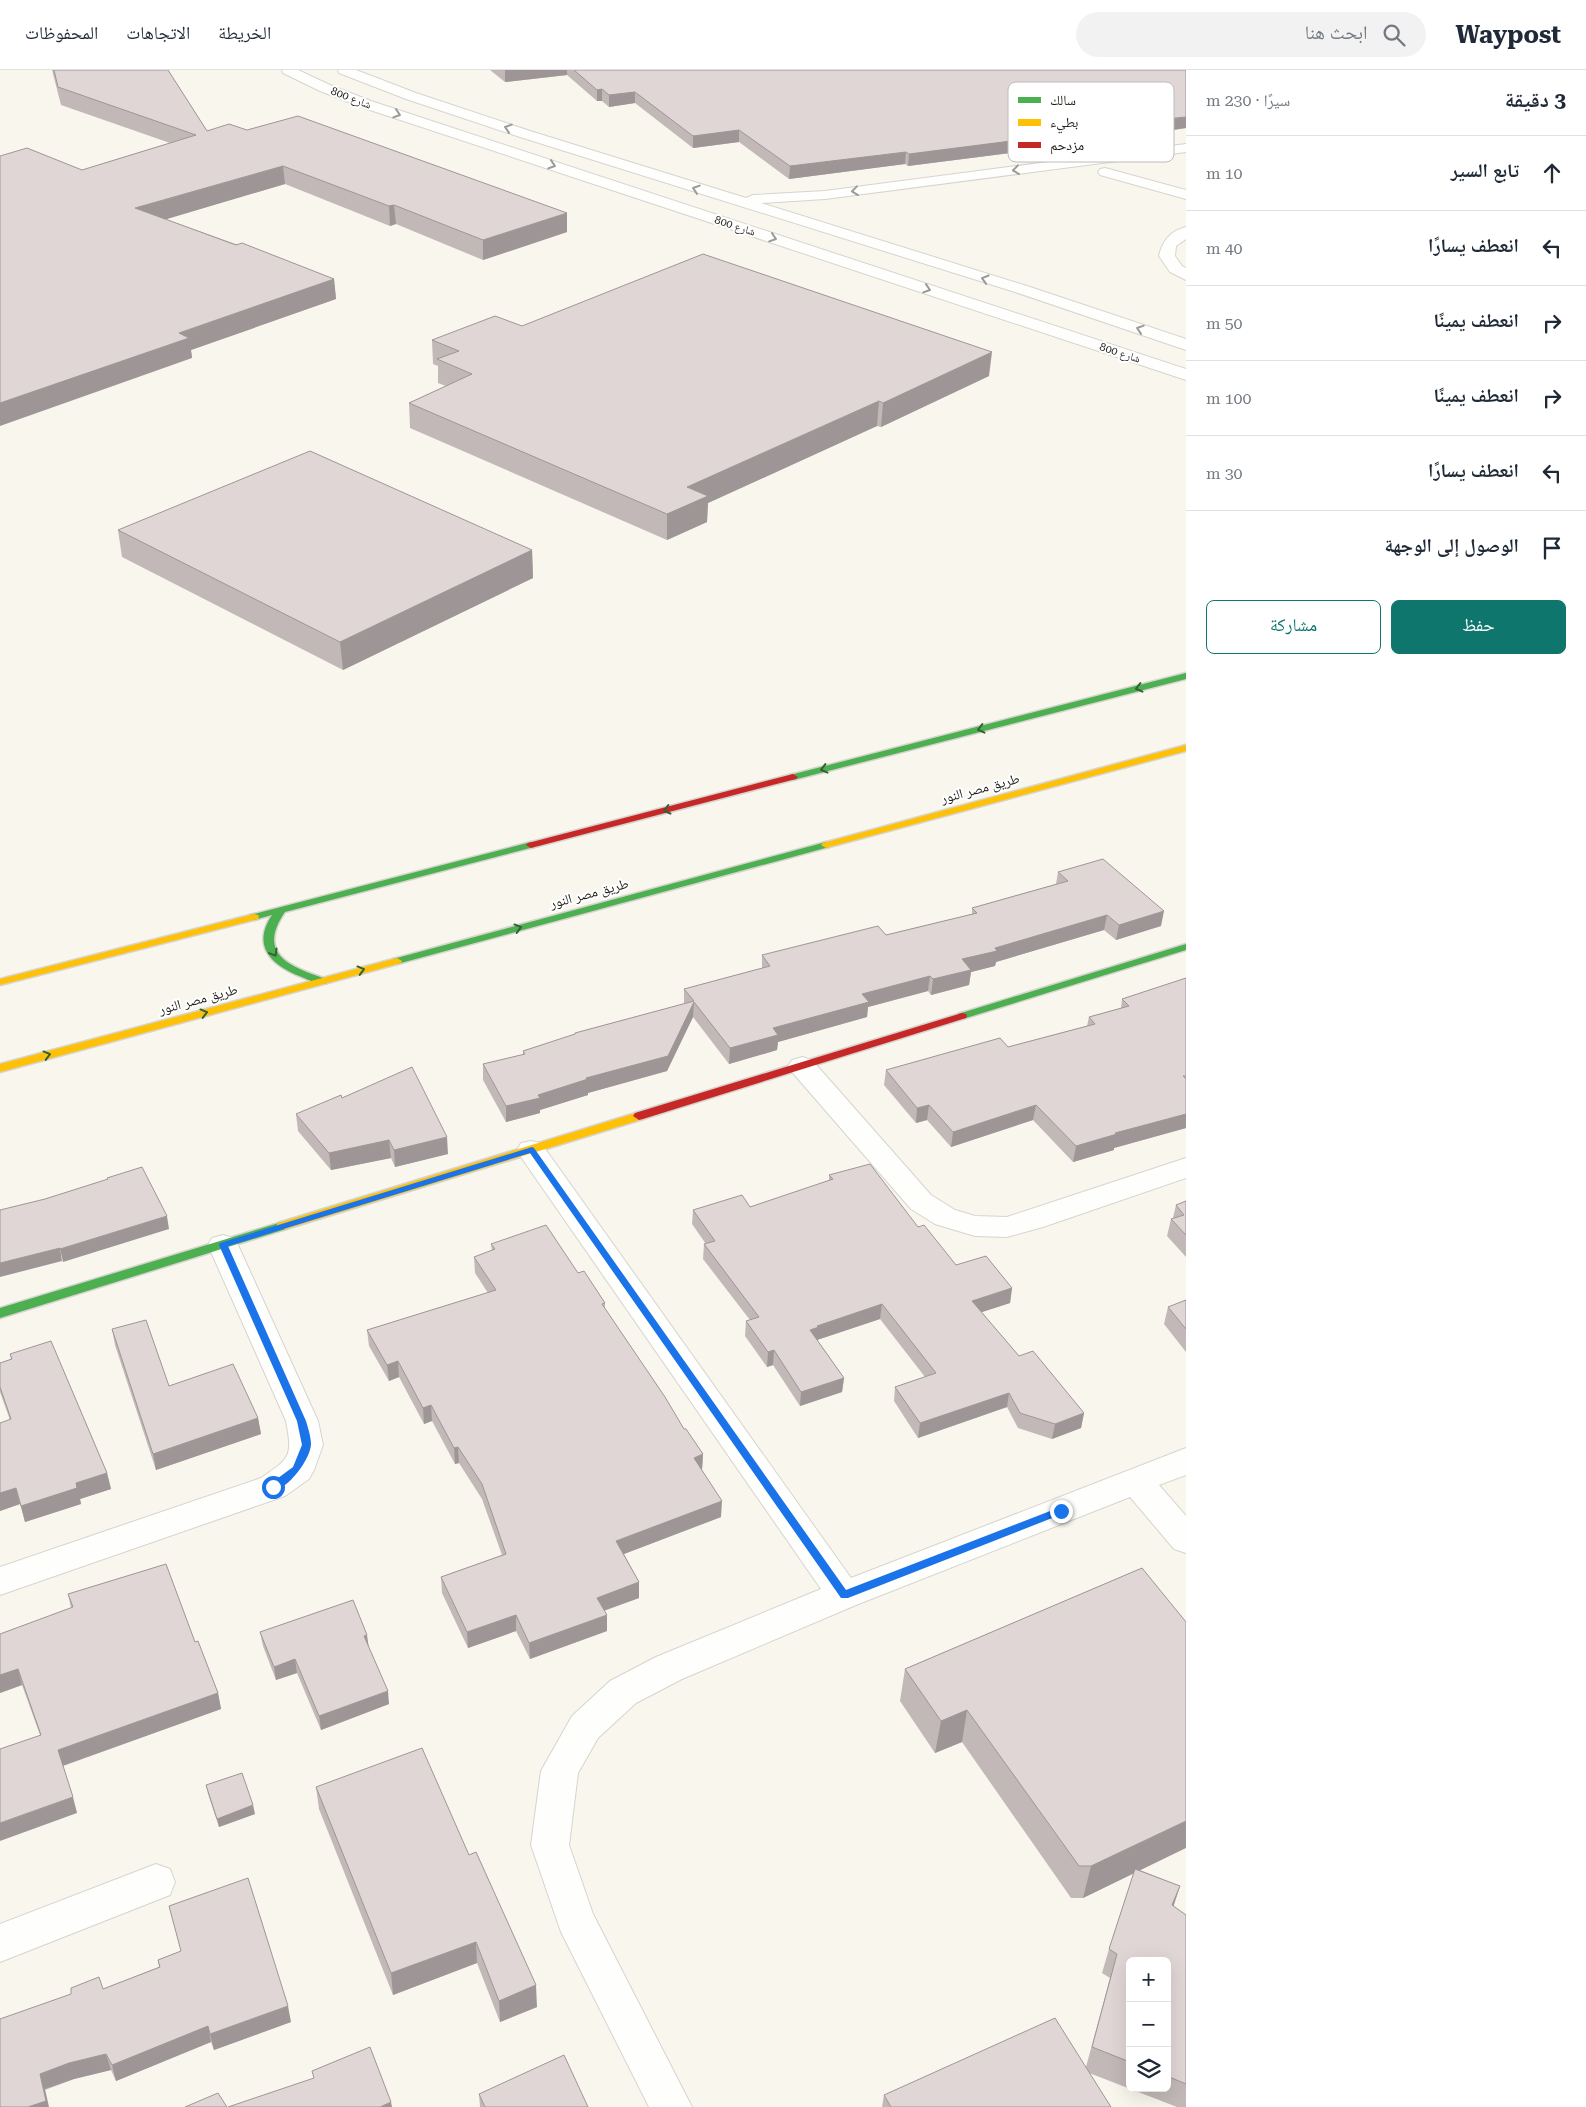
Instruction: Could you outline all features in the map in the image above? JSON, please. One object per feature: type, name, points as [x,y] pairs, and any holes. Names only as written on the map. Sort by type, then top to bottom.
[{"type":"street","name":"شارع 800","points":[[288,70],[325,88],[366,104],[1186,375]]},
{"type":"street","name":"شارع 800","points":[[344,70],[411,96],[726,198],[830,223],[1021,290],[1186,344]]},
{"type":"street","points":[[876,203],[1186,161]]},
{"type":"street","points":[[726,198],[825,195],[1078,162]]},
{"type":"street","points":[[1106,172],[1186,195]]},
{"type":"street","points":[[1186,232],[1169,244],[1167,256],[1176,269],[1186,275]]},
{"type":"street","points":[[0,982],[1186,676]]},
{"type":"street","name":"طريق مصر النور","points":[[0,1068],[1186,748]]},
{"type":"street","points":[[281,910],[270,926],[268,944],[278,960],[297,973],[323,981]]},
{"type":"street","points":[[0,1314],[1186,947]]},
{"type":"street","points":[[802,1066],[921,1202],[945,1217],[975,1226],[1006,1227],[1033,1220],[1186,1168]]},
{"type":"street","points":[[532,1150],[844,1595]]},
{"type":"street","points":[[0,1581],[273,1487],[296,1470],[306,1445],[302,1421],[223,1245]]},
{"type":"street","points":[[671,2107],[574,1919],[550,1845],[560,1771],[585,1727],[622,1692],[669,1668],[844,1595],[1186,1461]]},
{"type":"street","points":[[1136,1481],[1186,1539]]},
{"type":"street","points":[[0,1943],[156,1882]]},
{"type":"building","points":[[54,70],[168,70],[207,131],[229,124],[247,130],[298,116],[567,213],[483,240],[394,205],[389,206],[283,166],[135,208],[236,245],[242,243],[334,279],[179,333],[189,338],[0,403],[0,156],[27,148],[82,170],[196,135],[58,87]]},
{"type":"building","points":[[574,70],[1186,70],[1186,117],[1174,118],[1174,82],[1008,82],[1008,141],[790,166],[739,130],[693,136],[635,92],[609,95],[602,89],[597,90]]},
{"type":"building","points":[[703,254],[992,352],[883,403],[879,401],[687,487],[708,496],[667,514],[409,403],[472,374],[437,359],[459,351],[432,340],[495,316],[522,326]]},
{"type":"building","points":[[310,451],[532,550],[340,642],[118,530]]},
{"type":"building","points":[[1103,859],[1164,911],[1119,925],[1107,915],[995,948],[997,951],[962,959],[971,970],[933,979],[930,976],[862,994],[869,1002],[773,1028],[778,1035],[730,1048],[694,1002],[668,1056],[586,1078],[588,1079],[538,1095],[540,1098],[506,1106],[483,1064],[525,1054],[523,1051],[575,1033],[694,1001],[684,989],[770,966],[762,955],[878,926],[886,935],[977,913],[972,908],[1068,881],[1058,872]]},
{"type":"building","points":[[1186,978],[1186,1076],[1183,1076],[1186,1079],[1186,1114],[1115,1133],[1117,1134],[1076,1146],[1036,1105],[953,1132],[929,1105],[917,1108],[886,1070],[1000,1038],[1008,1047],[1095,1024],[1089,1017],[1129,1006],[1122,999]]},
{"type":"building","points":[[412,1067],[447,1137],[394,1150],[389,1140],[329,1153],[296,1114],[341,1095],[342,1098]]},
{"type":"building","points":[[870,1164],[918,1227],[924,1225],[956,1265],[986,1256],[1012,1288],[972,1301],[1019,1356],[1033,1351],[1084,1413],[1055,1424],[1020,1413],[1009,1393],[920,1423],[895,1387],[936,1373],[882,1304],[810,1330],[844,1378],[801,1392],[774,1350],[768,1352],[746,1321],[759,1317],[704,1244],[715,1241],[693,1210],[742,1195],[750,1207],[833,1179],[829,1175]]},
{"type":"building","points":[[142,1167],[167,1216],[60,1249],[0,1263],[0,1210],[45,1199]]},
{"type":"building","points":[[1186,1201],[1186,1235],[1171,1219],[1184,1215],[1176,1205]]},
{"type":"building","points":[[546,1225],[578,1273],[584,1271],[605,1303],[602,1304],[665,1397],[684,1429],[686,1429],[703,1454],[694,1458],[722,1501],[616,1541],[639,1582],[597,1598],[607,1615],[529,1643],[516,1615],[467,1632],[441,1577],[506,1554],[482,1484],[458,1447],[454,1448],[431,1405],[423,1408],[398,1361],[387,1365],[367,1330],[496,1290],[474,1257],[495,1249],[491,1244]]},
{"type":"building","points":[[1186,1300],[1186,1329],[1168,1307]]},
{"type":"building","points":[[146,1320],[169,1386],[233,1364],[258,1418],[153,1454],[112,1329]]},
{"type":"building","points":[[51,1341],[107,1473],[76,1483],[77,1488],[21,1506],[16,1488],[0,1493],[0,1423],[11,1419],[0,1387],[0,1363],[12,1359],[10,1354]]},
{"type":"building","points":[[166,1564],[195,1642],[198,1641],[218,1693],[58,1750],[73,1797],[0,1823],[0,1749],[41,1735],[18,1669],[0,1675],[0,1634],[73,1607],[68,1594]]},
{"type":"building","points":[[1142,1568],[1186,1622],[1186,1821],[1091,1866],[1079,1866],[967,1710],[941,1721],[905,1669]]},
{"type":"building","points":[[353,1600],[367,1635],[364,1636],[388,1691],[319,1716],[295,1659],[274,1667],[260,1632]]},
{"type":"building","points":[[422,1748],[469,1855],[476,1852],[536,1985],[499,2001],[476,1942],[391,1973],[316,1787]]},
{"type":"building","points":[[242,1773],[253,1805],[217,1819],[206,1785]]},
{"type":"building","points":[[1135,1869],[1180,1886],[1172,1905],[1186,1915],[1186,2084],[1171,2078],[1171,1957],[1126,1957],[1126,2060],[1092,2047],[1117,1954],[1109,1949]]},
{"type":"building","points":[[248,1878],[288,2006],[210,2034],[208,2026],[112,2065],[106,2054],[69,2063],[40,2074],[46,2101],[28,2107],[0,2107],[0,2019],[71,1994],[71,1988],[99,1977],[103,1989],[160,1967],[158,1960],[181,1951],[169,1906]]},
{"type":"building","points":[[1055,2018],[1111,2107],[891,2107],[884,2095]]},
{"type":"building","points":[[370,2047],[391,2102],[380,2107],[228,2107],[314,2078],[312,2071]]},
{"type":"building","points":[[564,2055],[588,2107],[485,2107],[479,2094]]},
{"type":"building","points":[[218,2093],[227,2107],[185,2107]]},
{"type":"traffic: fast","points":[[793,777],[1186,676]]},
{"type":"traffic: fast","points":[[254,917],[531,845]]},
{"type":"traffic: fast","points":[[397,961],[826,845]]},
{"type":"traffic: fast","points":[[281,910],[270,927],[268,938],[270,948],[283,963],[303,974],[323,981]]},
{"type":"traffic: fast","points":[[962,1016],[1186,947]]},
{"type":"traffic: fast","points":[[0,1313],[282,1226]]},
{"type":"traffic: slow","points":[[826,845],[1186,748]]},
{"type":"traffic: slow","points":[[0,982],[254,917]]},
{"type":"traffic: slow","points":[[0,1068],[397,961]]},
{"type":"traffic: slow","points":[[282,1226],[639,1116]]},
{"type":"traffic: jam","points":[[531,845],[793,777]]},
{"type":"traffic: jam","points":[[639,1116],[962,1016]]},
{"type":"route","points":[[273,1487],[296,1470],[306,1445],[302,1421],[223,1245],[532,1150],[844,1595],[1061,1511]]}]
